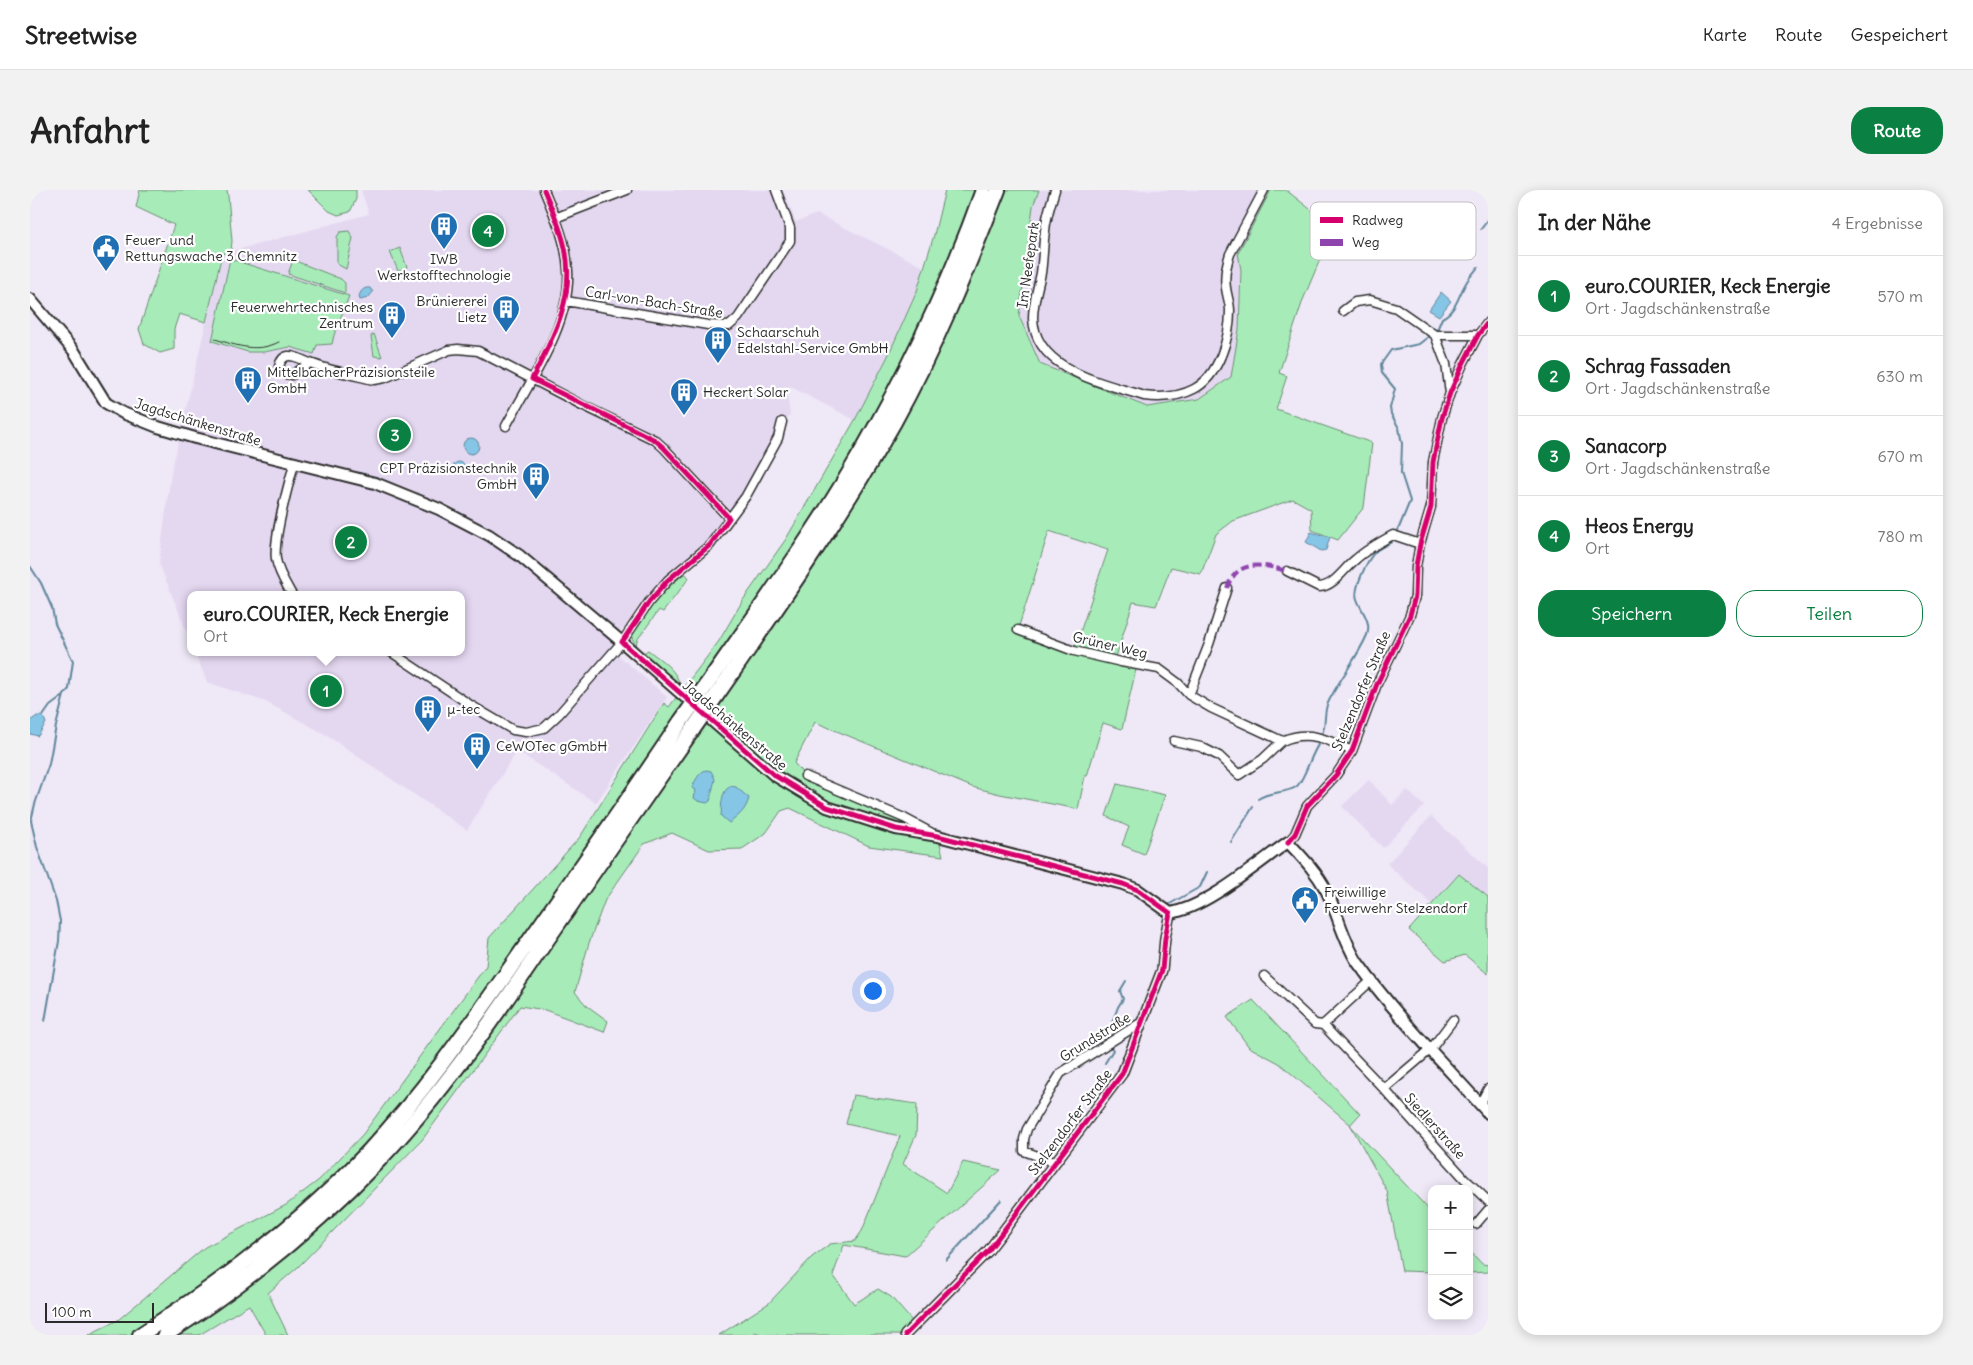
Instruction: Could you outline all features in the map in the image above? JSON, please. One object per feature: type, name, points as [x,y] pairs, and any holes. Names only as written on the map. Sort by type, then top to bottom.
[{"type":"highway","points":[[950,274],[952,255],[974,190]]},
{"type":"highway","points":[[165,1335],[210,1306],[257,1271],[313,1224],[349,1190],[414,1122],[443,1086],[523,962],[710,691],[844,480],[884,411],[920,339],[950,274],[983,190]]},
{"type":"highway","points":[[710,691],[812,555],[894,421],[935,342],[998,190]]},
{"type":"highway","points":[[989,212],[1005,190]]},
{"type":"highway","points":[[140,1335],[197,1298],[257,1254],[311,1208],[369,1151],[426,1086],[453,1050],[508,985]]},
{"type":"main road","name":"Jagdschänkenstraße","points":[[30,299],[74,350],[110,406],[132,418],[158,427],[294,464],[375,484],[456,517],[489,535],[520,556],[774,775],[827,807],[896,829],[938,836],[1123,884],[1138,890],[1170,913]]},
{"type":"main road","name":"Stelzendorfer Straße","points":[[1170,913],[1180,912],[1212,896],[1288,842]]},
{"type":"main road","points":[[1288,842],[1313,869],[1326,890],[1357,961],[1431,1049],[1488,1112]]},
{"type":"street","name":"Carl-von-Bach-Straße","points":[[506,426],[557,328],[566,301],[568,264],[565,248],[544,190]]},
{"type":"street","points":[[555,218],[627,190]]},
{"type":"street","name":"Carl-von-Bach-Straße","points":[[566,301],[708,325],[729,326],[738,318],[790,241],[790,228],[776,190]]},
{"type":"street","name":"Im Neefepark","points":[[1055,190],[1046,221],[1042,267],[1033,308],[1034,328],[1041,345],[1048,354],[1070,370],[1144,396],[1157,398],[1172,396],[1195,389],[1205,381],[1214,368],[1228,333],[1230,308],[1224,275],[1226,264],[1264,190]]},
{"type":"street","points":[[1343,311],[1355,302],[1370,300],[1396,308],[1435,335],[1446,364],[1450,393]]},
{"type":"street","name":"Stelzendorfer Straße","points":[[1288,842],[1295,834],[1307,806],[1336,775],[1352,751],[1377,684],[1410,615],[1415,596],[1416,566],[1420,544],[1431,507],[1433,462],[1450,393],[1478,335],[1488,322]]},
{"type":"street","points":[[1435,335],[1478,335]]},
{"type":"street","points":[[310,363],[374,380],[385,378],[449,350],[458,348],[478,351],[655,440],[729,518]]},
{"type":"street","points":[[397,656],[472,706],[513,730],[526,732],[544,728],[555,719],[622,642],[649,602],[661,588],[710,545],[746,496],[778,438],[782,422]]},
{"type":"street","points":[[290,591],[278,566],[276,557],[280,526],[294,464]]},
{"type":"street","points":[[1286,571],[1319,587],[1325,586],[1333,582],[1355,559],[1393,535],[1420,544]]},
{"type":"street","points":[[1189,695],[1209,644],[1227,588]]},
{"type":"street","name":"Grüner Weg","points":[[1018,630],[1074,650],[1159,669],[1178,683],[1189,695],[1243,724],[1282,740]]},
{"type":"street","points":[[1174,741],[1201,747],[1220,756],[1239,775],[1263,759],[1282,740],[1295,735],[1308,735],[1352,751]]},
{"type":"street","name":"Jagdschänkenstraße","points":[[805,776],[904,818],[938,836]]},
{"type":"street","name":"Stelzendorfer Straße","points":[[905,1335],[988,1251],[1122,1074],[1162,970],[1170,913]]},
{"type":"street","name":"Siedlerstraße","points":[[1264,976],[1314,1024],[1323,1025],[1464,1178],[1488,1201]]},
{"type":"street","points":[[1323,1025],[1372,980]]},
{"type":"street","name":"Siedlerstraße","points":[[1384,1089],[1431,1049],[1453,1020]]},
{"type":"street","name":"Grundstraße","points":[[1054,1162],[1024,1151],[1024,1139],[1060,1073],[1142,1022]]},
{"type":"street","points":[[1480,1104],[1488,1089]]},
{"type":"street","points":[[1476,1224],[1488,1210]]},
{"type":"shaded area","points":[[361,190],[783,190],[796,222],[817,214],[924,267],[917,291],[888,356],[855,420],[791,387],[786,388],[790,414],[736,504],[707,543],[665,578],[646,599],[629,623],[620,631],[619,656],[667,697],[596,803],[517,751],[467,830],[323,733],[266,702],[207,682],[197,656],[465,656],[465,591],[187,591],[187,632],[159,563],[171,473],[222,254],[369,214]]},
{"type":"shaded area","points":[[1039,190],[1271,190],[1238,253],[1241,270],[1239,329],[1231,377],[1199,399],[1147,407],[1040,364],[1019,316],[1033,206]]},
{"type":"shaded area","points":[[1369,780],[1392,805],[1407,790],[1424,806],[1383,848],[1342,806]]},
{"type":"shaded area","points":[[1431,816],[1488,868],[1488,897],[1459,875],[1432,904],[1387,864]]},
{"type":"green space","points":[[140,190],[227,190],[228,196],[232,241],[231,251],[222,254],[206,322],[179,314],[174,329],[174,349],[160,353],[144,344],[139,329],[174,225],[136,207]]},
{"type":"green space","points":[[308,190],[356,190],[356,199],[350,212],[338,215],[329,211]]},
{"type":"green space","points":[[945,190],[1039,190],[1033,206],[1019,316],[1040,364],[1147,407],[1199,399],[1231,377],[1239,329],[1241,270],[1238,253],[1271,190],[1286,190],[1310,209],[1310,260],[1320,260],[1303,300],[1279,373],[1287,376],[1276,409],[1372,443],[1364,507],[1338,540],[1312,530],[1311,509],[1293,499],[1233,521],[1216,534],[1201,574],[1171,567],[1156,606],[1133,602],[1115,660],[1137,665],[1122,729],[1103,723],[1087,776],[1085,776],[1078,809],[972,787],[815,722],[794,763],[805,776],[938,836],[943,856],[869,846],[790,808],[781,811],[766,833],[742,849],[709,850],[672,833],[644,844],[605,900],[589,943],[575,992],[586,1005],[608,1021],[604,1032],[545,1010],[520,1006],[422,1140],[298,1267],[268,1293],[288,1335],[266,1335],[249,1305],[199,1335],[88,1335],[118,1320],[205,1247],[286,1205],[319,1180],[363,1134],[486,966],[489,938],[580,837],[664,703],[669,707],[719,641],[743,600],[786,539],[855,420],[888,356],[917,291]],"holes":[[[1049,531],[1108,550],[1074,650],[1018,629]]]},
{"type":"green space","points":[[349,231],[353,238],[346,269],[337,264],[337,237],[340,232]]},
{"type":"green space","points":[[400,248],[407,267],[398,271],[390,252]]},
{"type":"green space","points":[[230,259],[349,296],[332,344],[317,345],[314,354],[290,347],[264,352],[248,352],[212,341]]},
{"type":"green space","points":[[293,260],[341,279],[345,283],[345,293],[288,274]]},
{"type":"green space","points":[[374,334],[382,357],[374,356],[371,336]]},
{"type":"green space","points":[[685,573],[689,578],[663,612],[659,610],[637,640],[636,646],[632,638],[646,612]]},
{"type":"green space","points":[[648,650],[672,670],[681,687],[642,654]]},
{"type":"green space","points":[[1117,784],[1165,795],[1144,854],[1122,845],[1129,827],[1106,816]]},
{"type":"green space","points":[[1459,874],[1488,897],[1488,974],[1465,955],[1445,961],[1409,930]]},
{"type":"green space","points":[[1253,1000],[1360,1114],[1350,1125],[1279,1063],[1249,1047],[1227,1017]]},
{"type":"green space","points":[[853,1095],[917,1104],[916,1135],[903,1164],[947,1193],[963,1162],[1001,1170],[905,1256],[844,1245],[833,1275],[854,1304],[878,1289],[891,1297],[912,1321],[899,1335],[763,1335],[755,1332],[750,1335],[719,1335],[769,1303],[812,1257],[830,1244],[855,1241],[862,1231],[900,1136],[846,1124]]},
{"type":"green space","points":[[1351,1126],[1428,1209],[1428,1272],[1402,1271],[1387,1191]]},
{"type":"green space","points":[[1473,1254],[1482,1264],[1488,1265],[1488,1272],[1473,1273]]},
{"type":"water","points":[[370,288],[373,292],[368,298],[360,300],[361,291]]},
{"type":"water","points":[[1441,292],[1451,301],[1439,316],[1429,310]]},
{"type":"water","points":[[471,438],[477,440],[479,446],[477,452],[471,454],[465,452],[463,446],[465,440]]},
{"type":"water","points":[[457,462],[461,462],[465,468],[461,474],[457,474],[453,470],[453,466]]},
{"type":"water","points":[[1311,532],[1330,537],[1326,550],[1321,551],[1306,542]]},
{"type":"water","points":[[37,716],[43,716],[46,723],[38,736],[30,734],[30,721]]},
{"type":"water","points":[[706,770],[711,771],[715,779],[710,801],[707,803],[694,798],[696,790],[692,788],[699,775]]},
{"type":"water","points":[[731,786],[736,787],[749,798],[742,812],[729,823],[721,816],[721,807],[723,795],[727,788]]},
{"type":"waterway","points":[[1481,229],[1488,220]]},
{"type":"waterway","points":[[1437,330],[1442,318],[1454,307],[1467,281],[1478,267]]},
{"type":"waterway","points":[[1398,530],[1410,501],[1401,473],[1402,444],[1399,428],[1391,414],[1390,408],[1395,389],[1382,373],[1381,364],[1391,350],[1419,344],[1428,337]]},
{"type":"waterway","points":[[1322,734],[1327,705],[1367,635],[1367,621],[1356,594],[1359,581],[1365,567],[1376,551],[1392,542]]},
{"type":"waterway","points":[[30,566],[41,583],[52,608],[55,624],[73,661],[69,689],[64,695],[49,764],[31,821],[37,847],[56,901],[60,921],[59,941],[45,1021]]},
{"type":"waterway","points":[[43,716],[50,706],[62,697]]},
{"type":"waterway","points":[[1258,799],[1262,796],[1287,791],[1296,787],[1302,779],[1320,742]]},
{"type":"waterway","points":[[1231,842],[1253,807]]},
{"type":"waterway","points":[[1168,905],[1200,887],[1207,872]]},
{"type":"waterway","points":[[1108,1042],[1106,1039],[1123,999],[1120,991],[1126,981]]},
{"type":"waterway","points":[[1105,1063],[1113,1050],[1110,1046]]},
{"type":"waterway","points":[[946,1260],[1001,1200]]},
{"type":"tram line","points":[[215,339],[255,348],[279,342]]},
{"type":"marked path","points":[[1227,588],[1237,572],[1251,566],[1287,571]]},
{"type":"cycle path","points":[[544,190],[565,248],[568,266],[567,283],[565,300],[555,332],[532,379],[655,440],[729,518],[710,545],[668,580],[649,602],[622,642],[774,775],[827,807],[896,829],[938,836],[1123,884],[1138,890],[1170,913],[1162,970],[1122,1074],[988,1251],[905,1335]]},
{"type":"cycle path","points":[[1288,842],[1295,834],[1307,806],[1336,775],[1352,751],[1377,684],[1410,615],[1415,596],[1416,566],[1420,544],[1431,507],[1433,462],[1442,418],[1450,393],[1463,364],[1478,335],[1488,322]]},
{"type":"place","name":"Heos Energy","points":[[488,231]]},
{"type":"place","name":"IWB Werkstofftechnologie","points":[[444,250]]},
{"type":"place","name":"Feuer- und Rettungswache 3 Chemnitz","points":[[106,272]]},
{"type":"place","name":"Brüniererei Lietz","points":[[506,333]]},
{"type":"place","name":"Feuerwehrtechnisches Zentrum","points":[[392,339]]},
{"type":"place","name":"Schaarschuh Edelstahl-Service GmbH","points":[[718,364]]},
{"type":"place","name":"MittelbacherPräzisionsteile GmbH","points":[[248,404]]},
{"type":"place","name":"Heckert Solar","points":[[684,416]]},
{"type":"place","name":"Sanacorp","points":[[395,435]]},
{"type":"place","name":"CPT Präzisionstechnik GmbH","points":[[536,500]]},
{"type":"place","name":"Schrag Fassaden","points":[[351,542]]},
{"type":"place","name":"euro.COURIER, Keck Energie","points":[[326,691]]},
{"type":"place","name":"µ-tec","points":[[428,733]]},
{"type":"place","name":"CeWOTec gGmbH","points":[[477,770]]},
{"type":"place","name":"Freiwillige Feuerwehr Stelzendorf","points":[[1305,924]]}]
